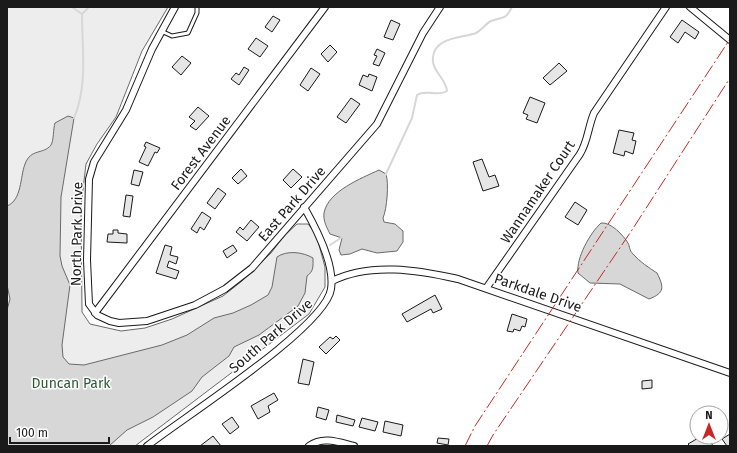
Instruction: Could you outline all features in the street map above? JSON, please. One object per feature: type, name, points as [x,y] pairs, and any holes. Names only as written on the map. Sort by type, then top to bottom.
[{"type":"street","name":"North Park Drive","points":[[95,313],[89,304],[87,273],[89,188],[91,170],[98,154],[126,110],[144,65],[175,7]]},
{"type":"street","name":"Forest Avenue","points":[[95,313],[325,7]]},
{"type":"street","name":"East Park Drive","points":[[95,313],[110,321],[119,323],[138,323],[211,298],[226,290],[252,268],[377,124],[423,33],[440,7]]},
{"type":"street","name":"Wannamaker Court","points":[[487,287],[580,154],[585,144],[590,121],[594,113],[666,7]]},
{"type":"street","points":[[693,9],[730,40]]},
{"type":"street","name":"South Park Drive","points":[[146,446],[237,382],[291,337],[325,305],[329,298],[332,281],[316,227],[304,207]]},
{"type":"street","name":"Parkdale Drive","points":[[332,281],[362,272],[399,270],[435,274],[487,287],[730,373]]},
{"type":"street","points":[[309,446],[320,441],[327,440],[354,446]]},
{"type":"lane","points":[[161,31],[172,36],[188,33],[197,14],[197,7]]},
{"type":"shaded area","name":"Duncan Park","points":[[7,7],[168,7],[142,51],[116,117],[97,144],[86,164],[81,207],[82,312],[90,324],[121,331],[145,328],[172,319],[223,296],[242,281],[271,253],[285,235],[297,224],[308,224],[316,234],[325,267],[325,287],[309,314],[135,446],[7,446]]},
{"type":"shaded area","points":[[68,116],[74,118],[61,197],[60,256],[62,266],[70,285],[62,345],[63,357],[69,364],[84,365],[162,345],[187,335],[214,318],[233,313],[251,305],[268,295],[272,287],[277,257],[285,253],[300,253],[313,258],[313,268],[307,276],[305,293],[298,306],[259,335],[234,347],[229,356],[202,377],[192,391],[153,417],[127,430],[109,446],[7,446],[7,310],[10,299],[7,285],[7,206],[12,203],[18,194],[23,169],[30,156],[48,148],[51,145],[55,123]]},
{"type":"shaded area","points":[[379,170],[386,174],[387,178],[386,209],[383,218],[384,222],[395,224],[403,231],[403,242],[397,251],[377,253],[362,249],[350,254],[341,255],[339,250],[342,238],[330,234],[325,222],[324,213],[327,205],[332,198],[347,186]]},
{"type":"shaded area","points":[[601,223],[605,223],[613,227],[620,233],[636,257],[657,273],[662,286],[662,289],[658,294],[649,299],[620,284],[590,283],[578,273],[581,253],[592,233]]},
{"type":"building","points":[[273,16],[280,20],[272,32],[265,27]]},
{"type":"building","points":[[391,20],[400,24],[393,40],[384,37]]},
{"type":"building","points":[[682,20],[699,32],[695,39],[685,32],[678,43],[670,37]]},
{"type":"building","points":[[256,38],[268,46],[260,57],[248,49]]},
{"type":"building","points":[[330,45],[337,52],[328,62],[321,54]]},
{"type":"building","points":[[377,49],[385,53],[379,66],[373,64],[377,56],[374,55]]},
{"type":"building","points":[[182,56],[191,63],[181,75],[172,67]]},
{"type":"building","points":[[559,63],[567,71],[550,85],[543,78]]},
{"type":"building","points":[[244,67],[249,70],[239,85],[231,79],[236,73],[239,75]]},
{"type":"building","points":[[311,68],[320,74],[308,91],[300,85]]},
{"type":"building","points":[[369,74],[377,77],[372,91],[359,85],[363,75],[368,77]]},
{"type":"building","points":[[530,97],[545,103],[537,123],[526,119],[528,115],[523,113]]},
{"type":"building","points":[[351,98],[360,104],[346,123],[337,117]]},
{"type":"building","points":[[198,107],[209,116],[196,130],[190,126],[195,121],[189,117]]},
{"type":"building","points":[[619,130],[634,133],[632,140],[636,141],[633,154],[625,151],[624,156],[613,153]]},
{"type":"building","points":[[146,142],[160,148],[157,153],[155,152],[148,166],[139,162],[146,147],[144,146]]},
{"type":"building","points":[[482,159],[489,177],[495,175],[499,186],[483,191],[473,162]]},
{"type":"building","points":[[241,169],[247,176],[238,184],[232,178]]},
{"type":"building","points":[[293,169],[302,177],[291,188],[283,180]]},
{"type":"building","points":[[134,170],[143,172],[139,186],[131,184]]},
{"type":"building","points":[[218,188],[226,194],[215,209],[207,203]]},
{"type":"building","points":[[126,195],[133,196],[130,217],[123,216]]},
{"type":"building","points":[[575,202],[587,210],[578,225],[565,217]]},
{"type":"building","points":[[202,212],[211,218],[204,230],[200,227],[197,233],[191,229]]},
{"type":"building","points":[[251,220],[259,227],[247,241],[236,232],[240,227],[243,230]]},
{"type":"building","points":[[113,230],[118,230],[118,233],[127,234],[127,243],[107,242],[108,234],[113,234]]},
{"type":"building","points":[[165,245],[172,247],[170,255],[178,257],[176,264],[169,261],[167,267],[179,271],[176,279],[156,273]]},
{"type":"building","points":[[233,245],[237,251],[227,258],[223,251]]},
{"type":"building","points":[[435,295],[442,309],[433,313],[431,309],[407,322],[402,314]]},
{"type":"building","points":[[512,314],[527,319],[525,327],[522,326],[520,331],[514,329],[513,332],[507,331]]},
{"type":"building","points":[[336,336],[340,340],[326,354],[319,347],[330,337],[333,339]]},
{"type":"building","points":[[303,359],[314,362],[309,385],[298,383]]},
{"type":"building","points":[[652,380],[652,388],[642,389],[642,381]]},
{"type":"building","points":[[274,393],[278,400],[268,406],[270,412],[258,419],[251,406]]},
{"type":"building","points":[[318,407],[329,410],[326,420],[316,417]]},
{"type":"building","points":[[337,415],[355,420],[353,426],[336,422]]},
{"type":"building","points":[[232,417],[239,427],[230,434],[222,424]]},
{"type":"building","points":[[362,418],[378,422],[375,431],[359,427]]},
{"type":"building","points":[[385,421],[403,425],[401,436],[383,432]]},
{"type":"building","points":[[729,435],[730,446],[727,446],[726,445],[729,445]]},
{"type":"building","points":[[213,436],[221,446],[200,446]]},
{"type":"building","points":[[438,438],[449,439],[448,445],[437,443]]},
{"type":"building","points":[[689,445],[713,446],[690,446]]},
{"type":"waterway","points":[[72,7],[82,14]]},
{"type":"waterway","points":[[74,118],[83,80],[82,14],[89,7]]},
{"type":"waterway","points":[[385,176],[412,118],[417,95],[421,93],[443,93],[447,91],[444,82],[434,66],[433,57],[435,50],[450,39],[476,33],[491,21],[505,16],[512,7]]},
{"type":"waterway","points":[[330,245],[344,236]]},
{"type":"power","points":[[465,446],[475,426],[730,39]]},
{"type":"power","points":[[487,446],[632,230],[730,78]]}]
